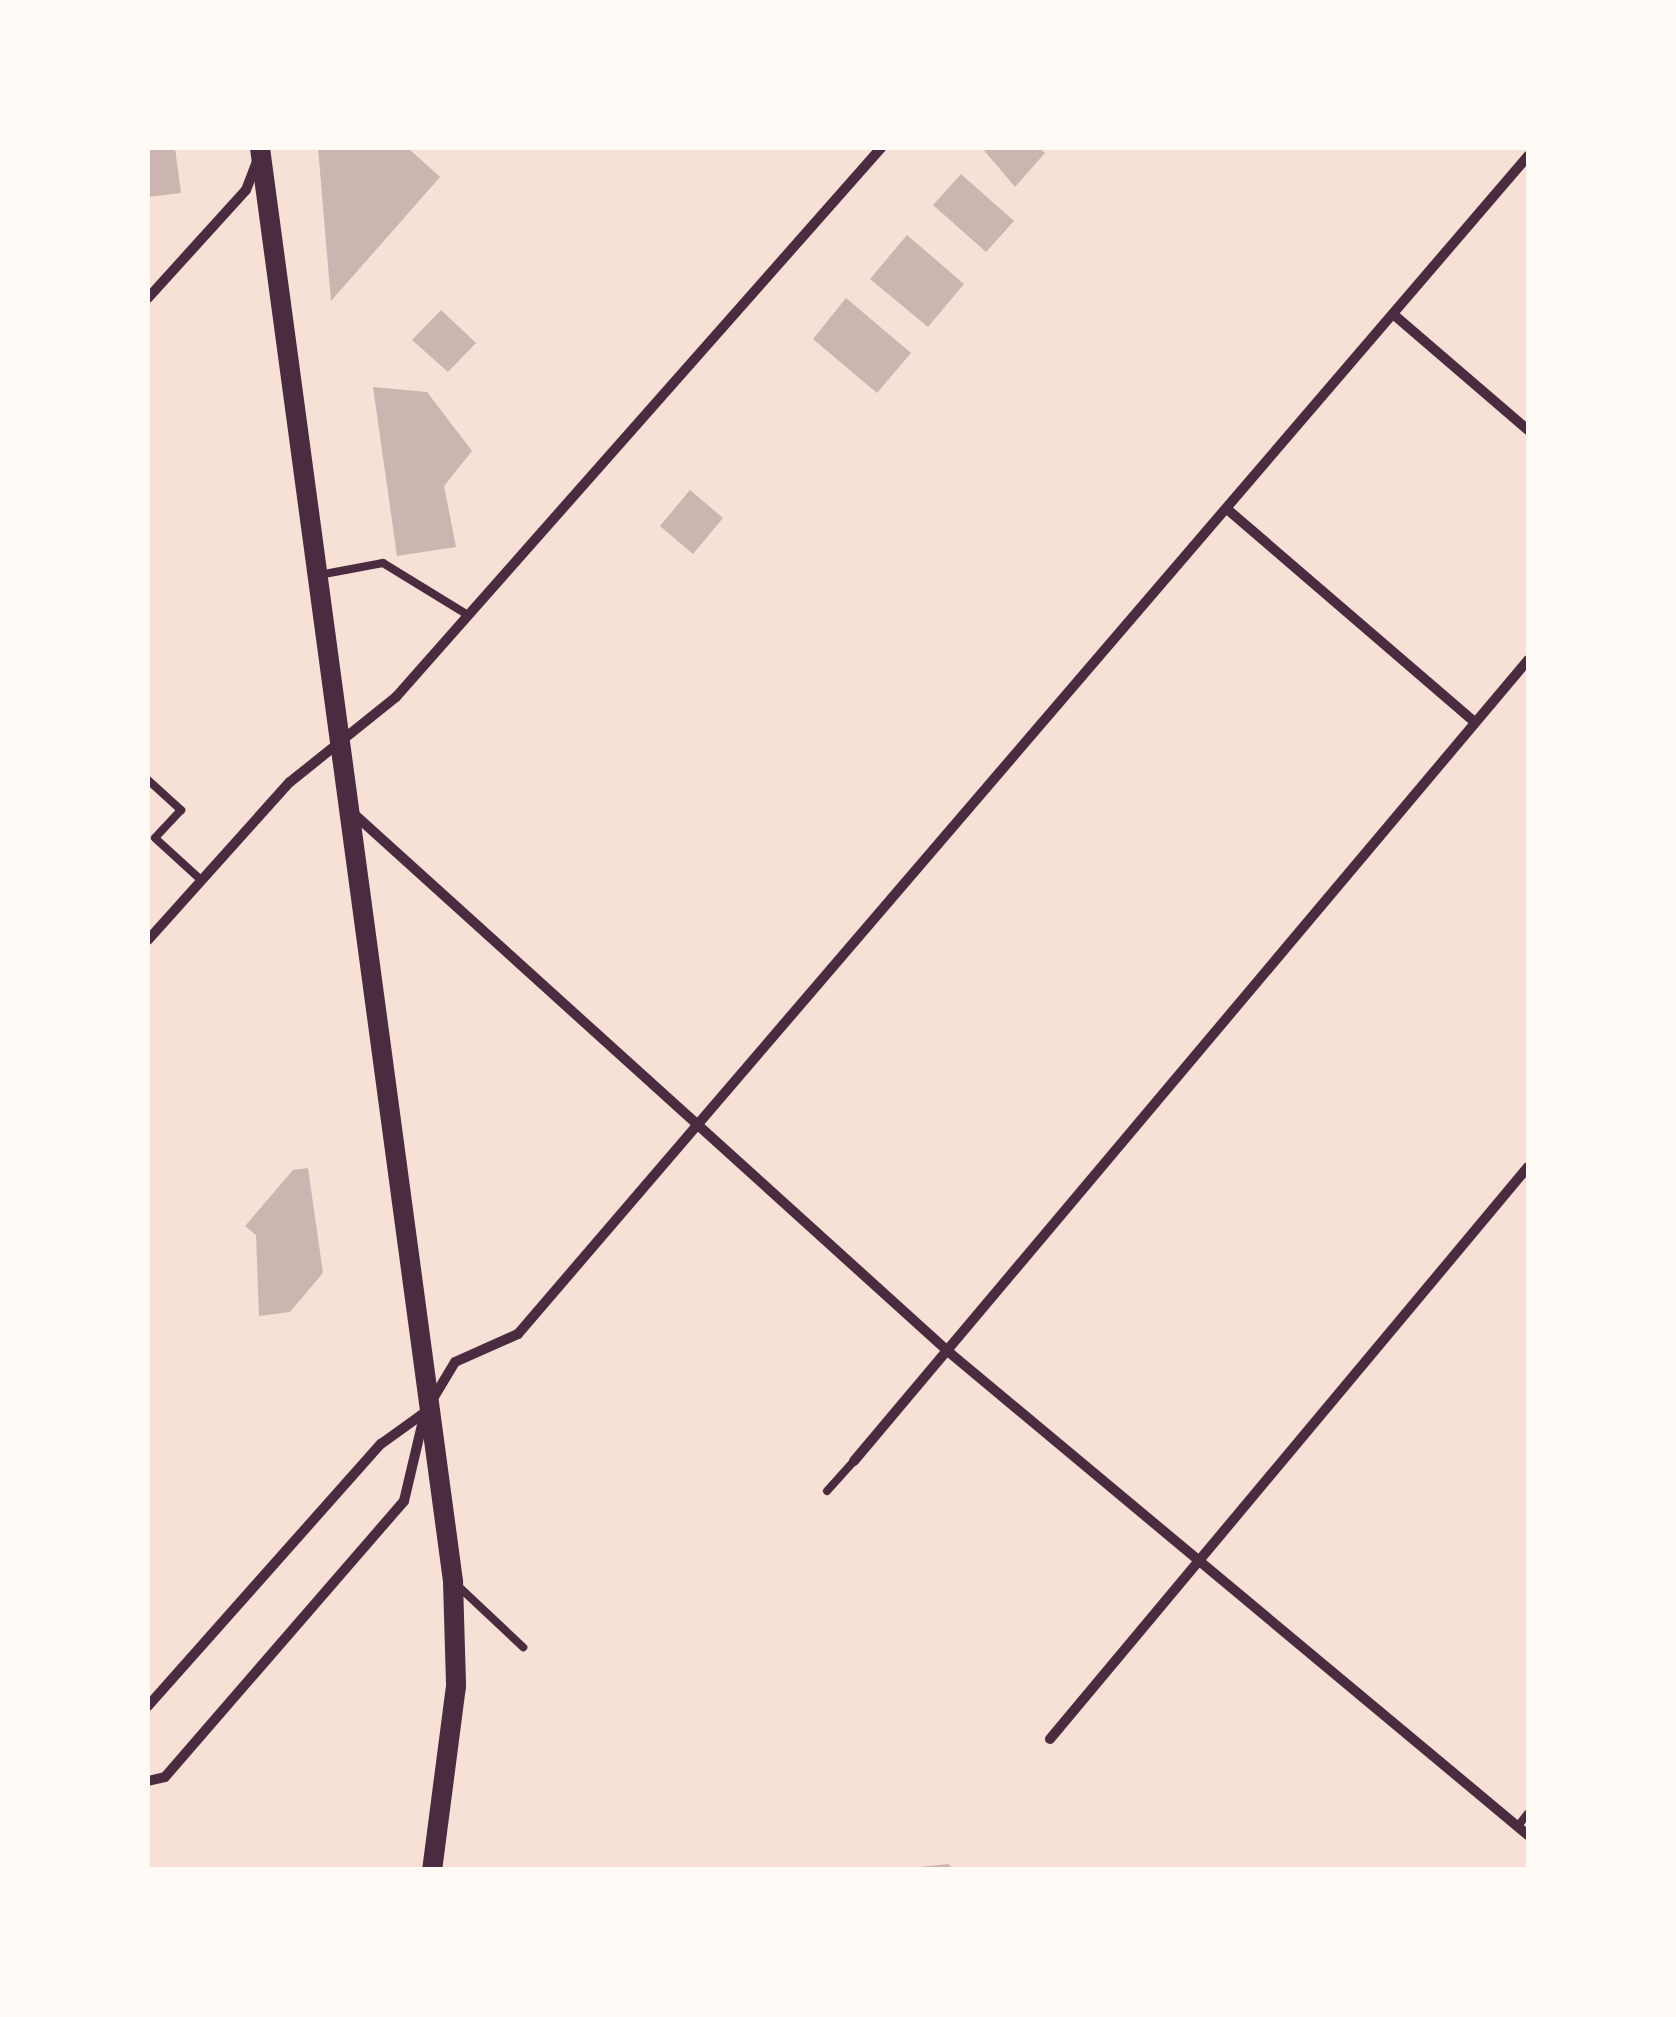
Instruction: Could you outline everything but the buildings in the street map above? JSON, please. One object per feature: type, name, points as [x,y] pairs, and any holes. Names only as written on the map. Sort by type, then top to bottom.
[{"type":"main road","points":[[261,149],[316,576],[354,814],[425,1412],[453,1582],[456,1686],[432,1870]]},
{"type":"street","points":[[148,940],[201,880],[340,741],[396,696],[881,148]]},
{"type":"street","points":[[148,298],[246,190],[261,149]]},
{"type":"street","points":[[148,1781],[165,1777],[404,1501],[425,1412],[456,1362],[518,1334],[691,1122],[1227,509],[1528,156]]},
{"type":"street","points":[[1394,314],[1528,430]]},
{"type":"street","points":[[1227,509],[1475,722]]},
{"type":"street","points":[[854,1461],[950,1353],[1528,660]]},
{"type":"street","points":[[354,814],[950,1353],[1528,1835]]},
{"type":"street","points":[[1050,1739],[1528,1167]]},
{"type":"street","points":[[148,1706],[381,1444],[425,1412]]},
{"type":"lane","points":[[316,576],[383,562],[468,614]]},
{"type":"lane","points":[[148,780],[182,810],[154,838],[201,880]]},
{"type":"lane","points":[[827,1490],[854,1461]]},
{"type":"lane","points":[[453,1582],[523,1647]]},
{"type":"lane","points":[[1518,1826],[1528,1813]]}]
